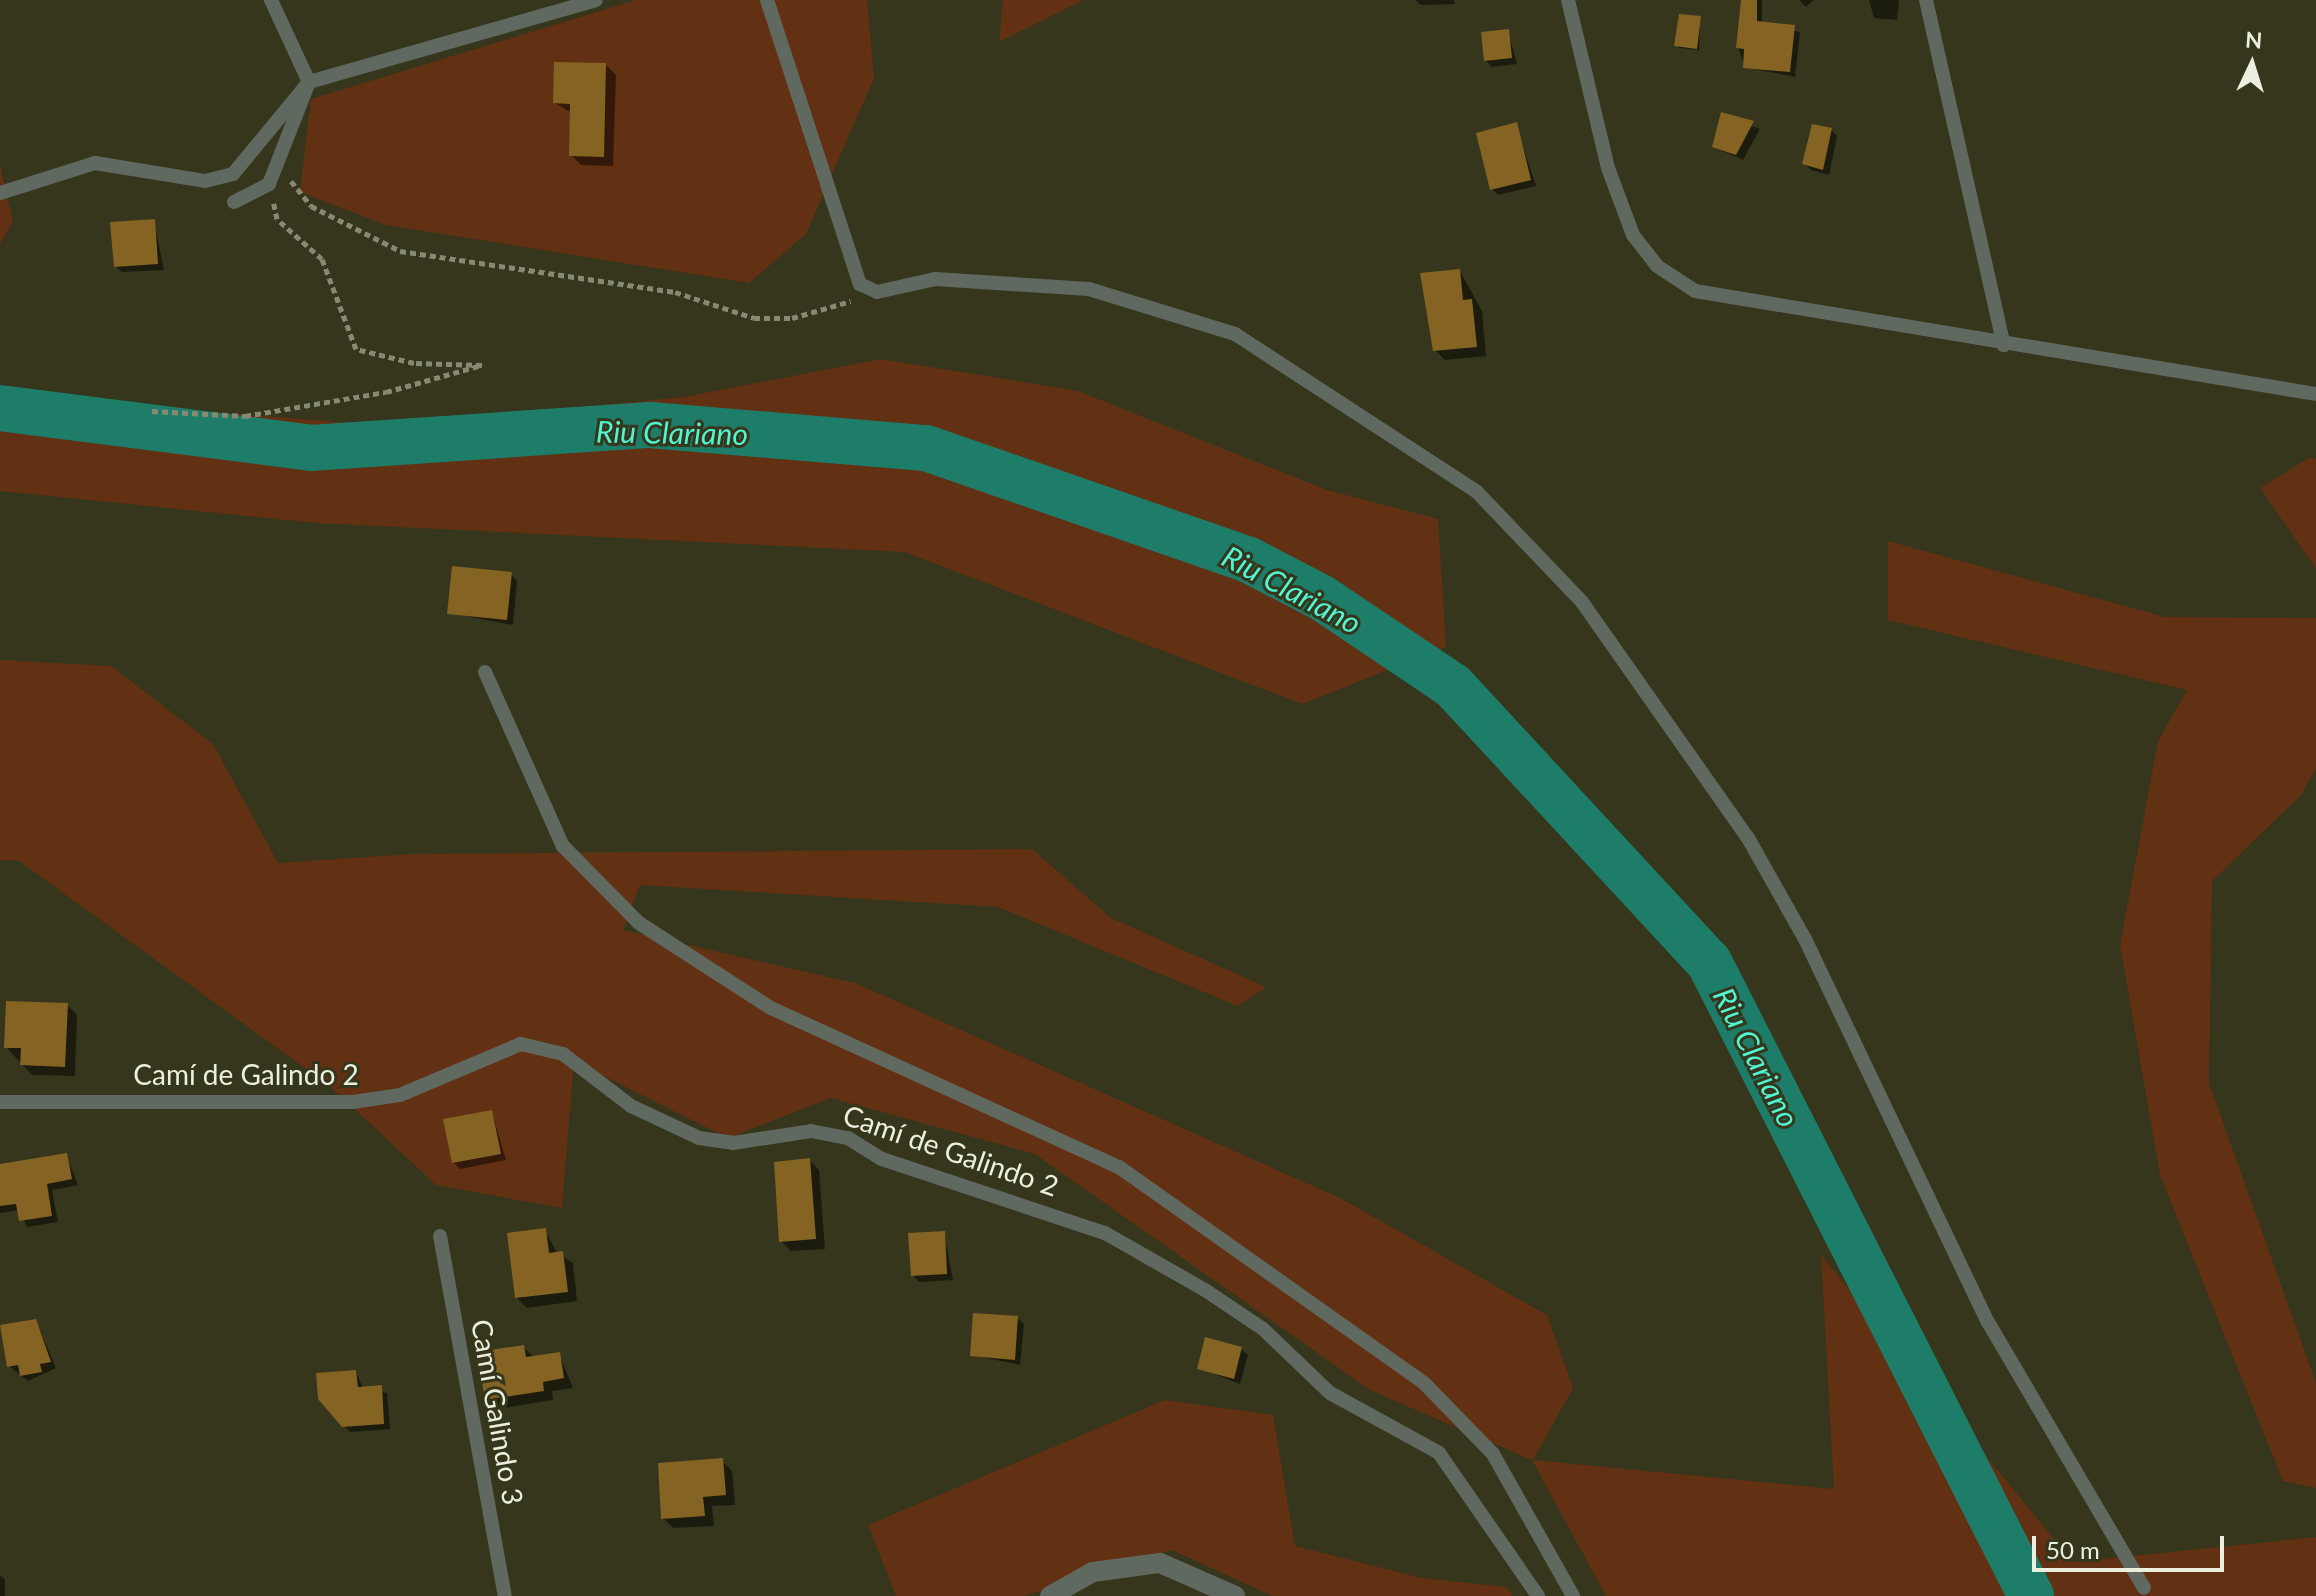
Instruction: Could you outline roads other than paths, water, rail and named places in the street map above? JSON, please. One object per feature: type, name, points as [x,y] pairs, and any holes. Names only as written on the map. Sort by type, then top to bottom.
[{"type":"street","points":[[1050,1596],[1093,1572],[1160,1563],[1235,1596]]},
{"type":"lane","points":[[234,202],[269,184],[309,82],[271,0]]},
{"type":"lane","points":[[0,193],[95,163],[205,181],[233,174],[309,82],[596,0]]},
{"type":"lane","points":[[767,0],[860,284],[877,292],[935,279],[1089,289],[1235,334],[1477,492],[1526,539],[1582,602],[1748,838],[1805,939],[1988,1322],[2144,1588]]},
{"type":"lane","points":[[1568,0],[1621,205],[1644,252],[1674,280],[1725,300],[2316,394]]},
{"type":"lane","points":[[1926,0],[2004,345]]},
{"type":"lane","points":[[485,672],[563,846],[639,923],[771,1008],[1119,1167],[1424,1383],[1493,1454],[1573,1596]]},
{"type":"lane","name":"Camí de Galindo 2","points":[[0,1102],[353,1102],[400,1095],[521,1044],[563,1054],[631,1106],[699,1138],[733,1143],[811,1131],[848,1138],[882,1159],[1105,1233],[1205,1290],[1263,1329],[1330,1393],[1439,1453],[1538,1596]]},
{"type":"lane","name":"Camí Galindo 3","points":[[440,1236],[505,1596]]},
{"type":"waterway","name":"Riu Clariano","points":[[0,408],[311,448],[650,425],[926,448],[1249,560],[1322,598],[1453,686],[1709,962],[2031,1596]]}]
